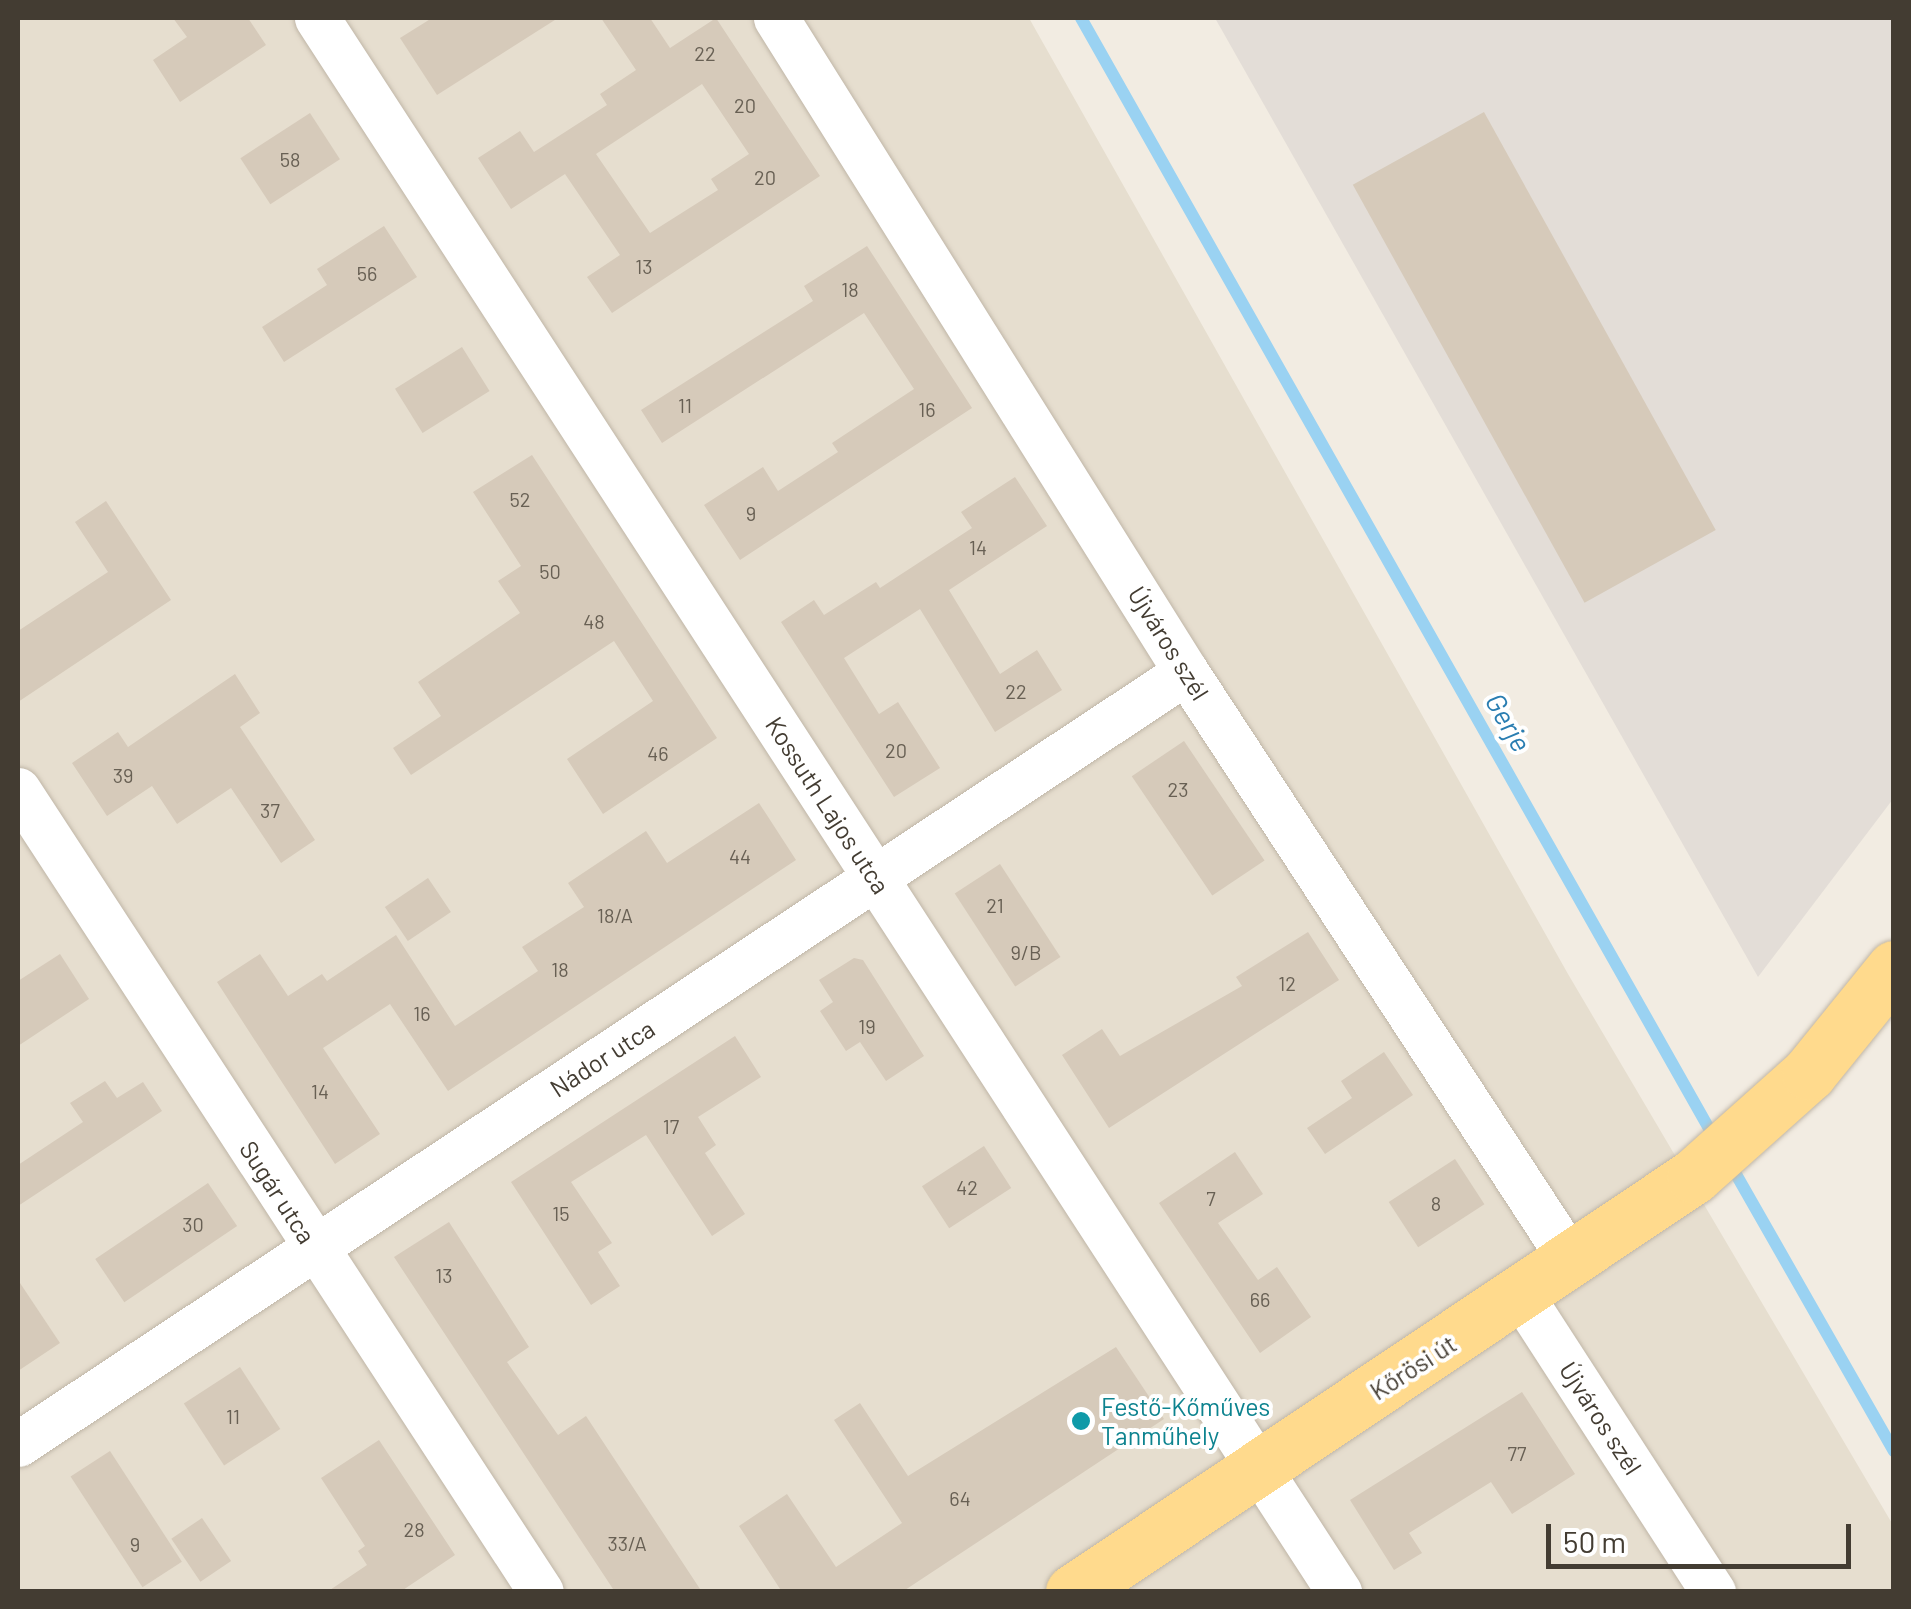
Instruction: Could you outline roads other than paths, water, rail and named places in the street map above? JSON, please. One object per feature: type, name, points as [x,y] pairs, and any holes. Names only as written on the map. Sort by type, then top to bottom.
[{"type":"main road","name":"Kőrösi út","points":[[1073,1592],[1572,1262],[1694,1176],[1809,1073],[1894,968]]},
{"type":"street","name":"Kossuth Lajos utca","points":[[317,18],[1339,1592]]},
{"type":"street","name":"Újváros szél","points":[[776,18],[1186,672],[1572,1262]]},
{"type":"street","name":"Nádor utca","points":[[18,1444],[1186,672]]},
{"type":"street","name":"Sugár utca","points":[[18,790],[541,1592]]},
{"type":"street","name":"Újváros szél","points":[[1521,1295],[1714,1592]]},
{"type":"waterway","name":"Gerje","points":[[1081,18],[1716,1141]]},
{"type":"waterway","name":"Gerje","points":[[1729,1162],[1894,1451]]},
{"type":"place","name":"Festő-Kőműves Tanműhely","points":[[1081,1421]]}]
